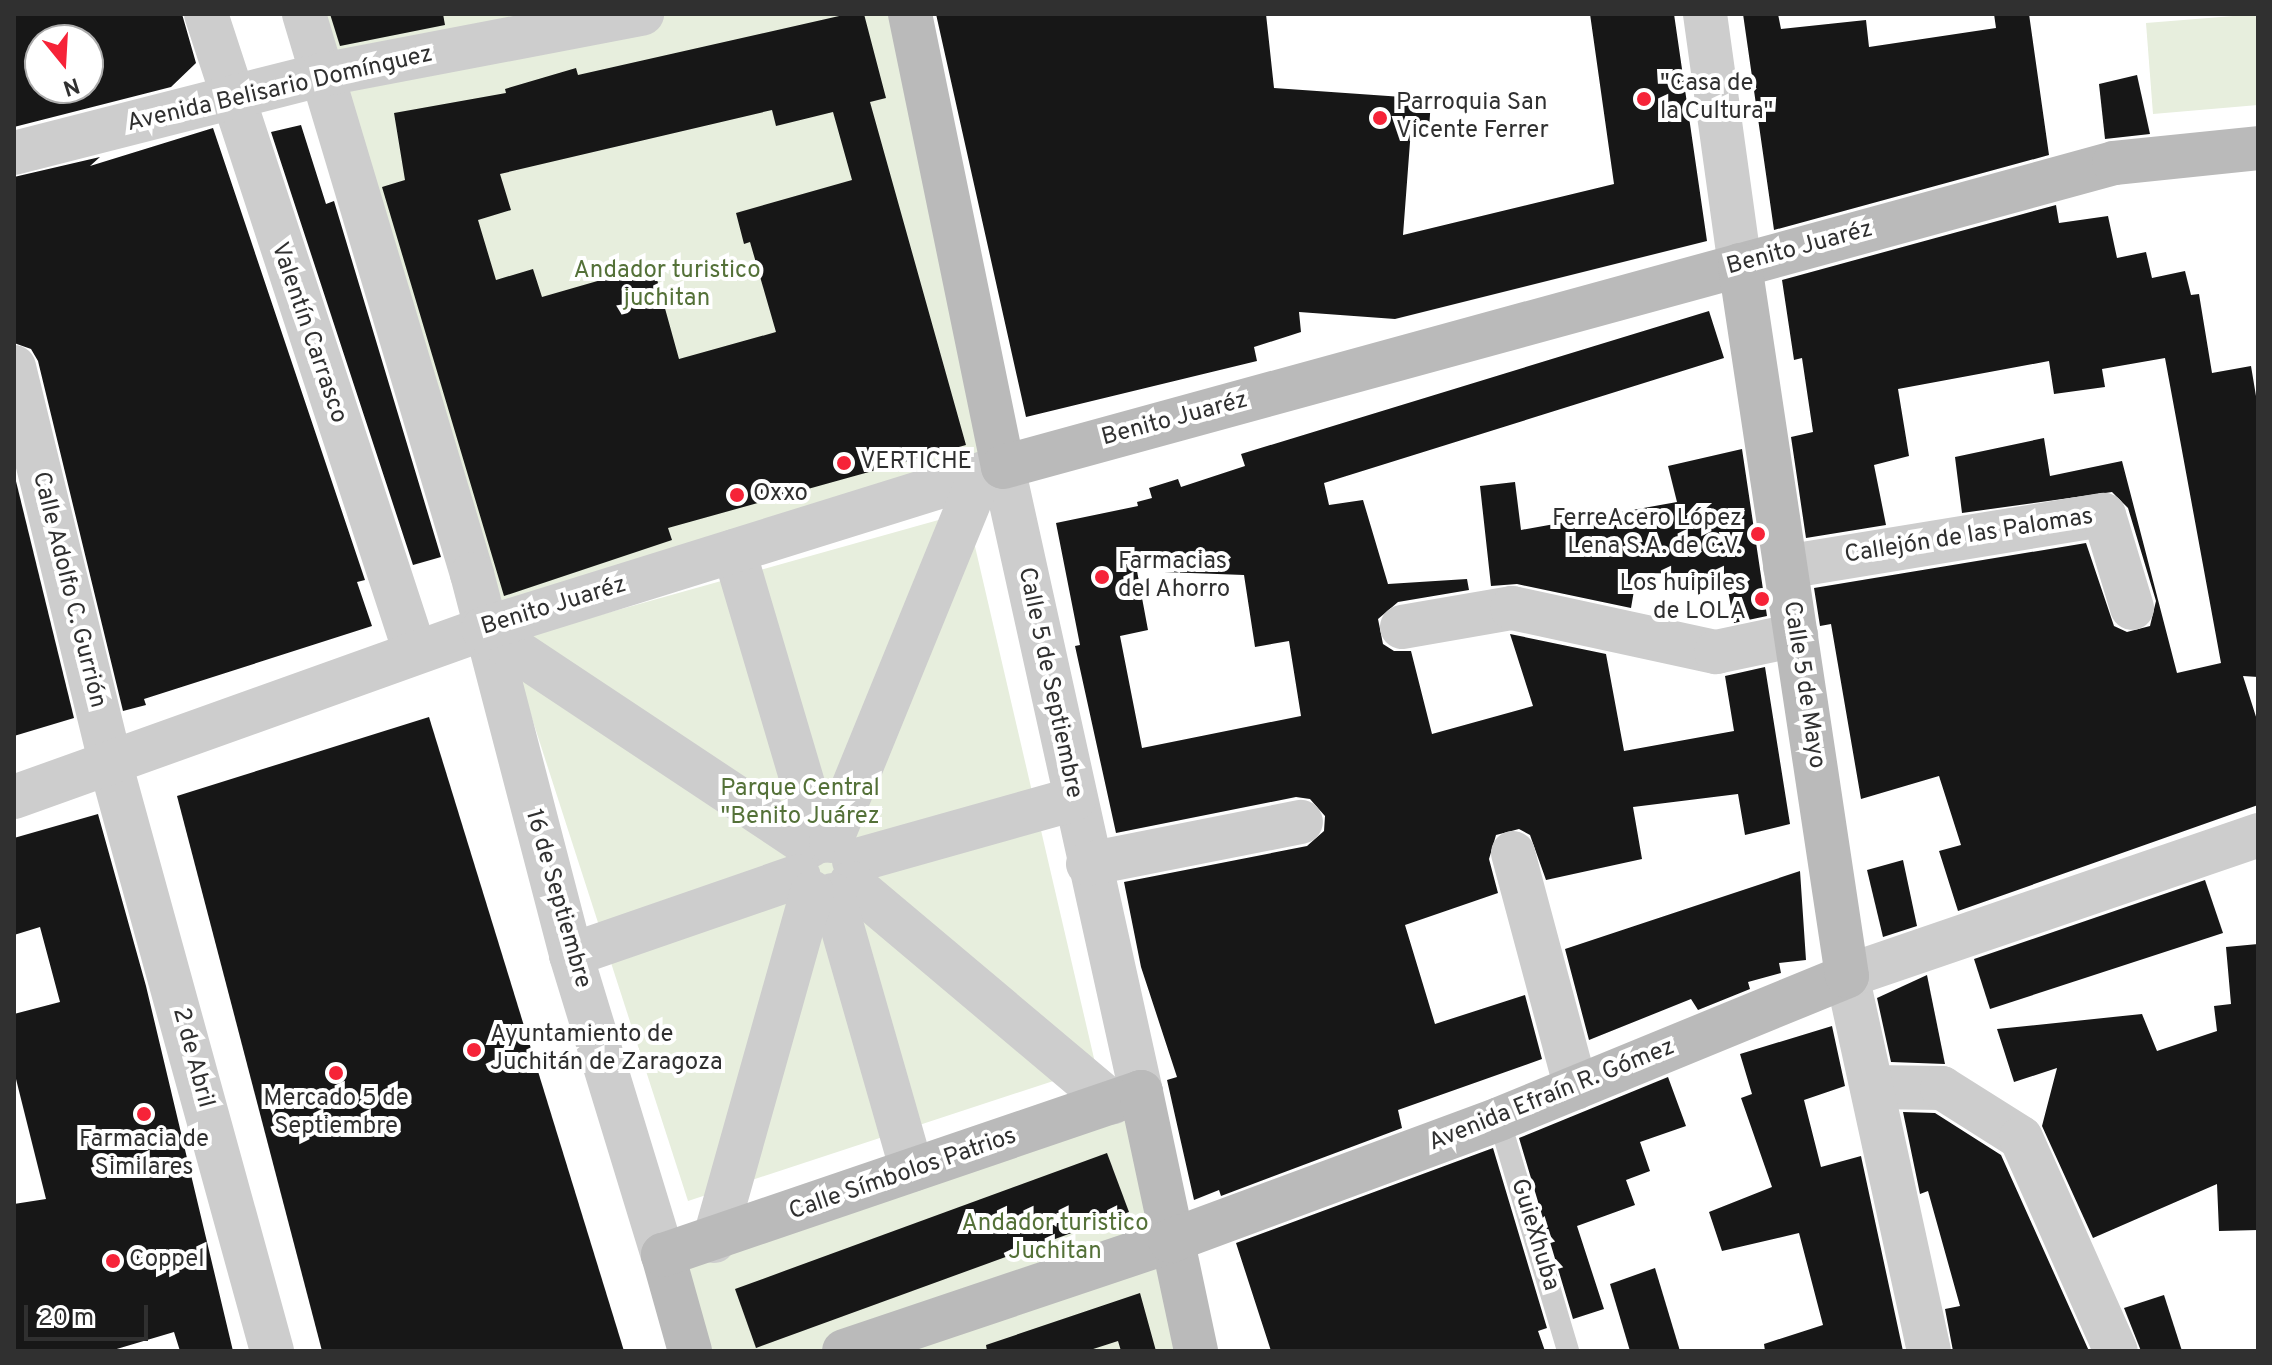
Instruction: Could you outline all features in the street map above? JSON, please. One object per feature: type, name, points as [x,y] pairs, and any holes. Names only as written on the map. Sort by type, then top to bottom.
[{"type":"street","name":"Valentín Carrasco","points":[[206,14],[230,99],[415,652]]},
{"type":"street","points":[[304,14],[472,574],[483,629],[826,867],[1127,1098]]},
{"type":"street","name":"Avenida Belisario Domínguez","points":[[14,153],[321,75],[642,14]]},
{"type":"street","name":"Calle 5 de Septiembre","points":[[910,14],[992,470],[1088,864],[1127,1098],[1170,1241],[1196,1351]]},
{"type":"street","name":"Calle 5 de Mayo","points":[[1705,14],[1847,976],[1929,1351]]},
{"type":"street","name":"Benito Juaréz","points":[[14,797],[111,766],[483,629],[992,470],[2114,163],[2258,148]]},
{"type":"street","name":"Calle Adolfo C. Gurrión","points":[[14,367],[111,766]]},
{"type":"street","points":[[714,1241],[826,867],[992,470]]},
{"type":"street","name":"Callejón de las Palomas","points":[[1785,567],[2104,515],[2132,608]]},
{"type":"street","points":[[734,551],[912,1170]]},
{"type":"street","points":[[1402,627],[1512,608],[1716,652],[1796,635]]},
{"type":"street","name":"16 de Septiembre","points":[[483,629],[571,955],[690,1351]]},
{"type":"street","name":"2 de Abril","points":[[111,766],[272,1351]]},
{"type":"street","points":[[571,955],[826,867],[1074,799]]},
{"type":"street","points":[[1088,864],[1301,822]]},
{"type":"street","name":"Avenida Efraín R. Gómez","points":[[844,1351],[1170,1241],[1499,1119],[1847,976],[2258,835]]},
{"type":"street","points":[[1513,853],[1576,1088]]},
{"type":"street","points":[[1872,1087],[1942,1088],[2021,1138],[2116,1351]]},
{"type":"street","name":"Calle Símbolos Patrios","points":[[663,1255],[714,1241],[1127,1098]]},
{"type":"lane","name":"GuieXhuba","points":[[1499,1119],[1568,1351]]},
{"type":"green space","name":"Andador turistico juchitan","points":[[304,14],[910,14],[1003,467],[483,629]]},
{"type":"green space","points":[[2258,14],[2258,105],[2153,114],[2146,23]]},
{"type":"green space","name":"Parque Central \"Benito Juárez","points":[[967,512],[1096,1067],[688,1201],[507,641]]},
{"type":"green space","name":"Andador turistico Juchitan","points":[[1141,1092],[1196,1351],[690,1351],[663,1255]]},
{"type":"building","points":[[14,14],[182,14],[196,63],[171,87],[14,127]]},
{"type":"building","points":[[330,14],[443,14],[445,25],[340,46]]},
{"type":"building","points":[[848,14],[864,14],[886,98],[870,102],[966,445],[668,528],[672,540],[504,596],[382,187],[405,180],[394,113],[506,93],[505,89],[576,68],[578,75]],"holes":[[[772,110],[776,126],[833,112],[852,180],[736,213],[744,244],[750,242],[776,332],[679,359],[653,265],[542,297],[533,269],[496,280],[478,220],[511,210],[500,174]]]},
{"type":"building","points":[[936,14],[1266,14],[1274,88],[1431,99],[1429,130],[1411,129],[1403,235],[1614,184],[1590,14],[1674,14],[1707,241],[1395,319],[1299,312],[1301,332],[1254,347],[1257,361],[1026,417]]},
{"type":"building","points":[[1743,14],[1778,14],[1781,29],[1866,20],[1869,47],[1996,28],[1994,14],[2029,14],[2049,155],[1774,230]]},
{"type":"building","points":[[2137,75],[2150,134],[2105,139],[2099,84]]},
{"type":"building","points":[[301,125],[326,204],[334,201],[441,557],[413,565],[271,132]]},
{"type":"building","points":[[213,128],[365,580],[357,582],[372,626],[144,699],[146,705],[123,711],[38,361],[31,349],[14,343],[14,177],[100,157],[90,166]]},
{"type":"building","points":[[2056,205],[2059,223],[2108,216],[2117,258],[2146,252],[2152,278],[2185,271],[2191,295],[2199,294],[2212,373],[2251,366],[2258,408],[2258,677],[2243,676],[2258,723],[2258,805],[1958,911],[1939,851],[1961,845],[1939,776],[1861,799],[1831,624],[1820,626],[1814,588],[2086,543],[2114,626],[2127,632],[2150,626],[2156,601],[2128,508],[2112,492],[1962,513],[1955,457],[2044,438],[2050,476],[2122,461],[2177,673],[2221,663],[2165,358],[2102,369],[2105,387],[2054,394],[2049,361],[1898,389],[1909,456],[1874,465],[1886,525],[1806,538],[1791,437],[1813,432],[1802,358],[1794,360],[1782,280]]},
{"type":"building","points":[[1709,311],[1724,358],[1324,483],[1329,505],[1363,500],[1388,584],[1467,579],[1469,590],[1398,602],[1378,619],[1383,644],[1394,651],[1411,651],[1432,734],[1533,706],[1510,634],[1606,654],[1624,751],[1734,731],[1725,676],[1765,667],[1790,824],[1745,835],[1738,794],[1633,807],[1642,859],[1546,880],[1530,835],[1519,829],[1496,835],[1489,859],[1498,893],[1405,925],[1435,1024],[1525,995],[1542,1059],[1398,1110],[1402,1128],[1221,1196],[1219,1190],[1194,1200],[1167,1080],[1177,1077],[1141,967],[1124,882],[1307,846],[1324,831],[1325,816],[1310,799],[1296,797],[1116,833],[1075,646],[1080,645],[1056,523],[1138,506],[1137,502],[1152,498],[1149,488],[1178,479],[1181,487],[1245,466],[1241,454]],"holes":[[[1137,571],[1244,575],[1255,647],[1289,641],[1301,716],[1142,748],[1120,636],[1148,630]]]},
{"type":"building","points":[[1742,449],[1767,616],[1734,623],[1725,574],[1637,573],[1631,608],[1517,584],[1491,586],[1480,486],[1515,482],[1521,530],[1677,502],[1668,466]]},
{"type":"building","points":[[14,473],[74,718],[14,736]]},
{"type":"building","points":[[429,717],[624,1351],[322,1351],[177,796]]},
{"type":"building","points":[[98,814],[146,986],[233,1351],[180,1351],[174,1332],[110,1351],[14,1351],[14,1204],[46,1199],[14,1071],[14,1014],[60,1002],[40,927],[14,935],[14,838]]},
{"type":"building","points":[[1903,860],[1917,926],[1883,937],[1867,870]]},
{"type":"building","points":[[1800,871],[1806,960],[1779,963],[1781,973],[1748,982],[1750,989],[1698,1010],[1691,999],[1589,1040],[1565,949]]},
{"type":"building","points":[[2205,880],[2223,933],[1990,1009],[1974,959]]},
{"type":"building","points":[[2258,944],[2258,1230],[2219,1231],[2217,1184],[2093,1238],[2042,1126],[2057,1068],[2014,1082],[1997,1029],[2142,1014],[2157,1051],[2217,1031],[2214,1006],[2231,1004],[2226,947]]},
{"type":"building","points":[[1927,975],[1945,1064],[1891,1062],[1877,998]]},
{"type":"building","points":[[1832,1026],[1845,1086],[1804,1100],[1821,1167],[1861,1156],[1903,1351],[1765,1351],[1764,1344],[1823,1325],[1799,1233],[1722,1251],[1709,1212],[1772,1187],[1741,1098],[1752,1094],[1740,1054]]},
{"type":"building","points":[[1668,1077],[1686,1126],[1640,1142],[1650,1171],[1626,1180],[1635,1205],[1577,1226],[1604,1309],[1573,1319],[1519,1138]]},
{"type":"building","points":[[1903,1112],[1935,1113],[2001,1155],[2089,1351],[1953,1351],[1945,1309],[1960,1306],[1928,1191],[1920,1194]]},
{"type":"building","points":[[1493,1148],[1547,1328],[1538,1331],[1545,1351],[1271,1351],[1236,1243]]},
{"type":"building","points":[[1107,1153],[1129,1212],[756,1348],[735,1289]]},
{"type":"building","points":[[1655,1268],[1680,1351],[1630,1351],[1610,1284]]},
{"type":"building","points":[[1140,1293],[1156,1351],[1121,1351],[1118,1341],[1087,1351],[987,1351],[986,1345]]},
{"type":"building","points":[[2164,1295],[2182,1351],[2141,1351],[2124,1308]]},
{"type":"place","name":"\"Casa de la Cultura\"","points":[[1644,99]]},
{"type":"place","name":"Parroquia San Vicente Ferrer","points":[[1380,118]]},
{"type":"place","name":"VERTICHE","points":[[844,463]]},
{"type":"place","name":"Oxxo","points":[[737,495]]},
{"type":"place","name":"FerreAcero López Lena S.A. de C.V.","points":[[1758,534]]},
{"type":"place","name":"Farmacias del Ahorro","points":[[1102,577]]},
{"type":"place","name":"Los huipiles de LOLA","points":[[1762,599]]},
{"type":"place","name":"Ayuntamiento de Juchitán de Zaragoza","points":[[474,1050]]},
{"type":"place","name":"Mercado 5 de Septiembre","points":[[336,1073]]},
{"type":"place","name":"Farmacia de Similares","points":[[144,1114]]},
{"type":"place","name":"Coppel","points":[[113,1261]]}]
